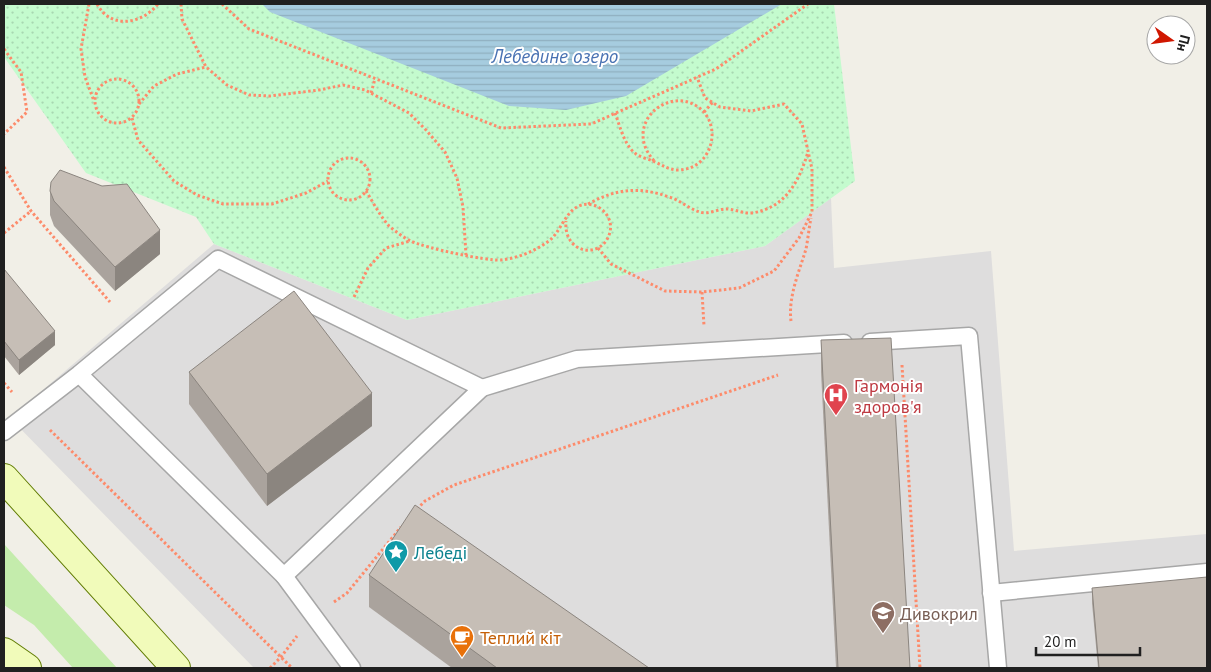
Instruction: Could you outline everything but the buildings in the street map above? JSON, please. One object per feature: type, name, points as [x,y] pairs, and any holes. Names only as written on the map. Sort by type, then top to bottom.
[{"type":"street","points":[[4,478],[176,668]]},
{"type":"street","points":[[4,652],[27,668]]},
{"type":"lane","points":[[4,432],[79,374],[218,259],[482,388]]},
{"type":"lane","points":[[284,576],[482,388],[577,359],[969,336],[998,668]]},
{"type":"lane","points":[[79,374],[284,576],[352,668]]},
{"type":"lane","points":[[991,593],[1207,572]]},
{"type":"path","points":[[89,4],[81,49],[85,77],[94,102],[100,116],[112,123],[119,123],[132,118]]},
{"type":"path","points":[[97,4],[107,16],[129,21],[140,19],[150,13],[158,4]]},
{"type":"path","points":[[181,4],[182,19],[206,67],[227,85],[249,95],[270,96],[343,85],[371,93],[409,113],[444,152],[457,178],[463,207],[466,255]]},
{"type":"path","points":[[222,4],[249,29],[501,128],[591,124],[716,69],[808,4]]},
{"type":"path","points":[[4,49],[21,72],[27,112],[4,134]]},
{"type":"path","points":[[206,67],[177,74],[154,86],[139,104],[132,118],[138,140],[174,181],[197,195],[222,204],[272,204],[306,193],[328,181]]},
{"type":"path","points":[[697,77],[706,98],[720,107],[752,111],[784,104],[802,124],[812,169],[812,212],[806,247],[795,283],[790,313],[793,346]]},
{"type":"path","points":[[94,102],[95,94],[104,82],[118,78],[126,80],[136,90],[139,104]]},
{"type":"path","points":[[371,93],[375,78]]},
{"type":"path","points":[[615,113],[625,139],[636,154],[666,168],[678,170],[690,168],[700,163],[708,154],[712,138],[710,122],[704,112],[696,105],[686,101],[675,100],[664,103],[655,109],[647,118],[643,130],[643,142],[648,153],[656,162]]},
{"type":"path","points":[[704,112],[713,102]]},
{"type":"path","points":[[366,191],[389,225],[410,241],[436,249],[499,260],[524,255],[550,240],[574,209],[606,194],[636,189],[669,197],[702,214],[726,209],[751,213],[771,208],[788,194],[801,173],[808,151]]},
{"type":"path","points":[[354,158],[360,161],[370,178],[366,191],[360,196],[347,200],[334,194],[328,181],[331,168],[335,163],[341,159],[354,158]]},
{"type":"path","points":[[4,167],[30,211],[110,302]]},
{"type":"path","points":[[566,221],[566,236],[576,247],[583,249],[598,248],[608,237],[611,230],[610,222],[602,209],[595,205],[587,204]]},
{"type":"path","points":[[4,233],[30,211]]},
{"type":"path","points":[[598,248],[611,264],[665,291],[702,292],[739,288],[774,271],[800,238],[812,212]]},
{"type":"path","points":[[344,320],[368,268],[386,248],[410,241]]},
{"type":"path","points":[[702,292],[706,351]]},
{"type":"path","points":[[902,360],[920,668]]},
{"type":"path","points":[[414,513],[425,501],[454,485],[782,373]]},
{"type":"path","points":[[4,384],[292,668]]},
{"type":"path","points":[[347,593],[402,526]]},
{"type":"path","points":[[270,668],[281,657]]},
{"type":"shaded area","points":[[831,198],[834,268],[991,251],[1014,551],[1207,534],[1207,668],[254,668],[10,418],[214,244],[407,320],[765,246]]},
{"type":"green space","points":[[4,4],[834,4],[855,181],[765,246],[407,320],[214,244],[196,217],[86,173],[4,57]]},
{"type":"green space","points":[[4,544],[117,668],[73,668],[34,625],[4,605]]},
{"type":"water","name":"Лебедине озеро","points":[[262,4],[782,4],[626,96],[566,110],[509,106],[270,12]]},
{"type":"place","name":"Гармонія здоров'я","points":[[836,416]]},
{"type":"place","name":"Лебеді","points":[[396,573]]},
{"type":"place","name":"Дивокрил","points":[[883,634]]},
{"type":"place","name":"Теплий кіт","points":[[462,658]]}]
